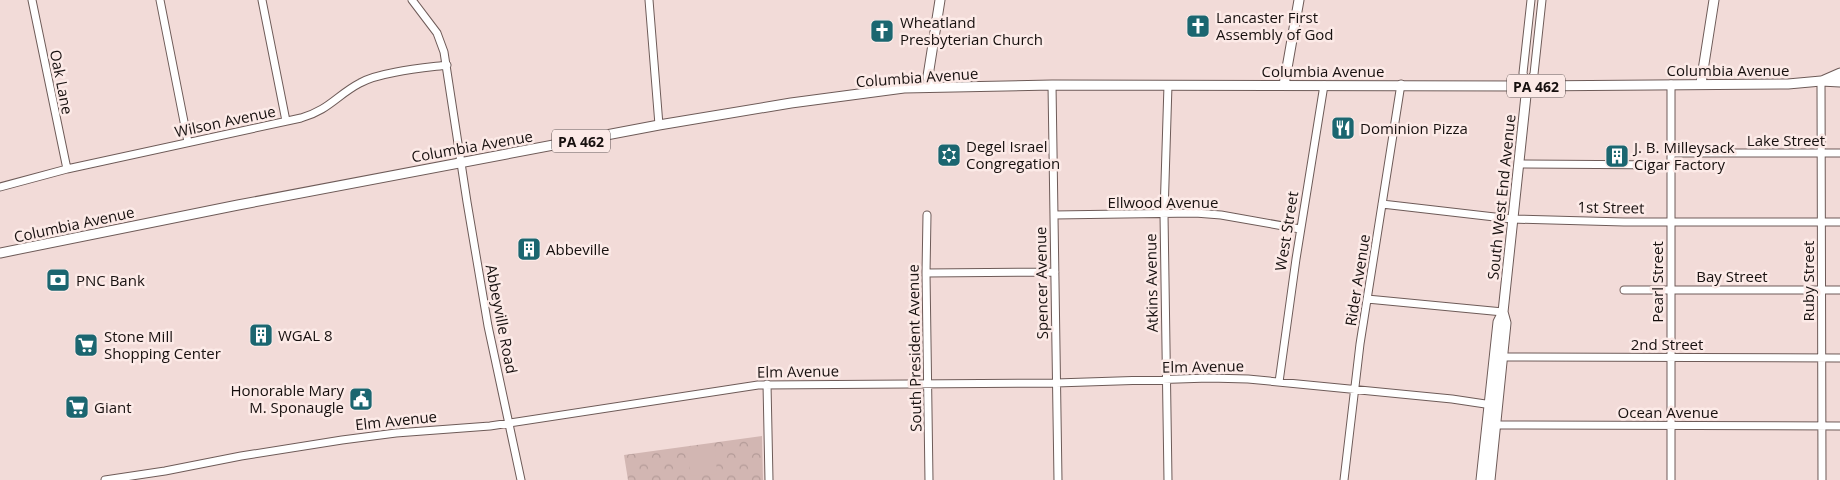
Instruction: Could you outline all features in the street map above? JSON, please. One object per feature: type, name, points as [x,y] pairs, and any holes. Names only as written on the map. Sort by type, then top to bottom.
[{"type":"main road","points":[[930,87],[928,76],[940,0]]},
{"type":"main road","points":[[1284,85],[1299,0]]},
{"type":"main road","points":[[1701,83],[1714,0]]},
{"type":"main road","points":[[1821,81],[1840,73]]},
{"type":"main road","name":"Columbia Avenue","points":[[0,253],[238,204],[660,125],[791,103],[879,91],[930,87],[1052,85],[1401,84],[1527,86],[1701,83],[1788,84],[1821,81]]},
{"type":"main road","name":"PA 462","points":[[1821,81],[1840,82]]},
{"type":"main road","name":"South West End Avenue","points":[[1488,479],[1498,357],[1506,323],[1503,312],[1527,86]]},
{"type":"main road","name":"South West End Avenue","points":[[1488,479],[1496,425],[1493,406]]},
{"type":"street","name":"Oak Lane","points":[[32,0],[67,169]]},
{"type":"street","points":[[160,0],[188,142]]},
{"type":"street","points":[[262,0],[286,121]]},
{"type":"street","name":"Abbeyville Road","points":[[412,0],[439,38],[447,65],[467,202],[488,326],[522,480]]},
{"type":"street","points":[[649,0],[660,125]]},
{"type":"street","points":[[1527,86],[1523,73],[1531,0]]},
{"type":"street","points":[[1527,86],[1534,74],[1542,0]]},
{"type":"street","name":"Wilson Avenue","points":[[0,187],[67,169],[314,115],[351,88],[369,79],[447,65]]},
{"type":"street","name":"Ruby Street","points":[[1821,81],[1822,480]]},
{"type":"street","name":"Rider Avenue","points":[[1344,480],[1367,299],[1401,84]]},
{"type":"street","name":"Pearl Street","points":[[1671,84],[1671,480]]},
{"type":"street","name":"Spencer Avenue","points":[[1052,85],[1058,480]]},
{"type":"street","name":"Atkins Avenue","points":[[1168,85],[1164,214],[1168,480]]},
{"type":"street","name":"West Street","points":[[1279,382],[1282,348],[1300,229],[1324,85]]},
{"type":"street","name":"Lake Street","points":[[1671,153],[1840,153]]},
{"type":"street","points":[[1519,164],[1671,165]]},
{"type":"street","name":"1st Street","points":[[1382,204],[1512,219],[1671,222],[1840,222]]},
{"type":"street","name":"South President Avenue","points":[[927,215],[926,273],[930,480]]},
{"type":"street","name":"Ellwood Avenue","points":[[1054,215],[1221,215],[1300,229]]},
{"type":"street","points":[[926,273],[1055,272]]},
{"type":"street","name":"Bay Street","points":[[1624,290],[1840,290]]},
{"type":"street","points":[[1367,299],[1503,312]]},
{"type":"street","name":"2nd Street","points":[[1498,357],[1840,358]]},
{"type":"street","name":"Elm Avenue","points":[[105,480],[342,440],[509,423],[768,384],[1056,383],[1209,378],[1248,379],[1452,399],[1493,406]]},
{"type":"street","points":[[768,384],[769,480]]},
{"type":"street","name":"Ocean Avenue","points":[[1496,425],[1840,426]]},
{"type":"green space","points":[[762,436],[763,480],[628,480],[624,455]]},
{"type":"green space","points":[[687,447],[715,447],[717,474],[691,476],[688,455],[685,451]]},
{"type":"place","name":"Lancaster First Assembly of God","points":[[1198,26]]},
{"type":"place","name":"Wheatland Presbyterian Church","points":[[882,31]]},
{"type":"place","name":"Dominion Pizza","points":[[1343,128]]},
{"type":"place","name":"Degel Israel Congregation","points":[[949,155]]},
{"type":"place","name":"J. B. Milleysack Cigar Factory","points":[[1617,156]]},
{"type":"place","name":"Abbeville","points":[[529,249]]},
{"type":"place","name":"PNC Bank","points":[[58,280]]},
{"type":"place","name":"WGAL 8","points":[[261,335]]},
{"type":"place","name":"Stone Mill Shopping Center","points":[[86,345]]},
{"type":"place","name":"Honorable Mary M. Sponaugle","points":[[361,399]]},
{"type":"place","name":"Giant","points":[[77,407]]}]
